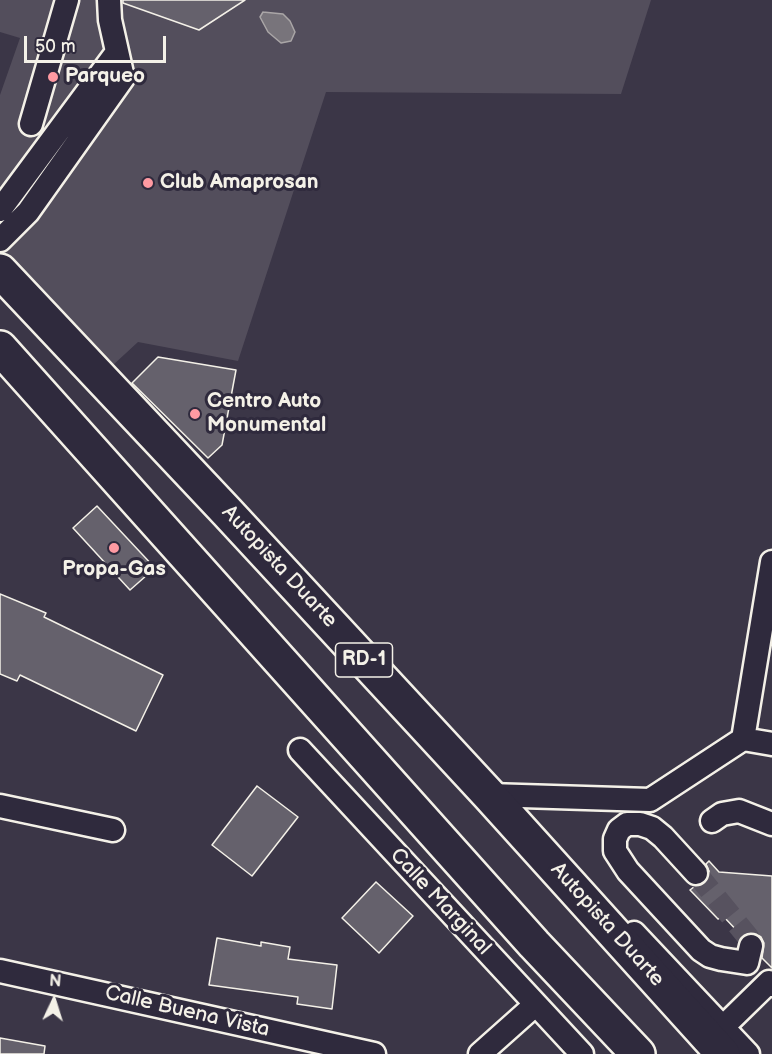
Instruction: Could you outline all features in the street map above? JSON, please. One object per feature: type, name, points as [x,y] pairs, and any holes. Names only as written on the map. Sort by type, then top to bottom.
[{"type":"highway","name":"Autopista Duarte","points":[[3,279],[228,512],[517,825],[723,1040]]},
{"type":"highway","name":"RD-1","points":[[0,348],[534,944],[638,1054]]},
{"type":"street","points":[[31,124],[67,0]]},
{"type":"street","points":[[0,240],[28,212],[123,78],[110,20],[109,0]]},
{"type":"street","points":[[0,210],[117,52]]},
{"type":"street","points":[[489,795],[650,800],[743,739],[762,690],[772,562]]},
{"type":"street","points":[[743,739],[772,744]]},
{"type":"street","name":"Calle Marginal","points":[[300,750],[582,1054]]},
{"type":"street","points":[[0,806],[113,830]]},
{"type":"street","points":[[712,821],[722,814],[739,812],[772,824]]},
{"type":"street","points":[[696,873],[652,828],[640,824],[627,824],[619,831],[615,839],[615,851],[628,871],[701,950],[721,959],[749,954],[771,982],[723,1040],[748,1054]]},
{"type":"street","name":"Calle Buena Vista","points":[[0,970],[374,1054]]},
{"type":"street","points":[[480,1054],[535,1005]]},
{"type":"shaded area","name":"Club Amaprosan","points":[[0,0],[651,0],[621,94],[326,92],[238,361],[138,342],[100,377],[0,271],[0,95],[20,38],[0,32]]},
{"type":"shaded area","points":[[263,12],[283,14],[290,21],[295,32],[291,41],[281,43],[268,32],[260,17]]},
{"type":"building","points":[[123,0],[245,0],[199,30],[123,3]]},
{"type":"building","name":"Centro Auto Monumental","points":[[158,357],[236,370],[222,445],[208,458],[132,383]]},
{"type":"building","name":"Propa-Gas","points":[[97,506],[155,568],[130,590],[73,528]]},
{"type":"building","points":[[0,594],[46,613],[44,617],[163,675],[136,731],[20,675],[17,681],[0,674]]},
{"type":"building","points":[[257,786],[298,817],[252,876],[212,845]]},
{"type":"building","points":[[709,861],[719,872],[772,876],[772,968],[762,958],[764,943],[761,937],[754,933],[742,936],[723,916],[718,919],[690,890],[709,878],[706,864]]},
{"type":"building","points":[[376,882],[413,916],[379,953],[342,918]]},
{"type":"building","points":[[217,938],[261,946],[261,942],[290,947],[288,959],[337,965],[332,1009],[297,1004],[298,997],[209,985]]},
{"type":"building","points":[[0,1038],[45,1046],[44,1054],[0,1054]]},
{"type":"tunnel","points":[[696,873],[748,937],[751,946]]},
{"type":"place","name":"Parqueo","points":[[53,77]]},
{"type":"place","name":"Club Amaprosan","points":[[148,183]]},
{"type":"place","name":"Centro Auto Monumental","points":[[195,414]]},
{"type":"place","name":"Propa-Gas","points":[[114,548]]}]
